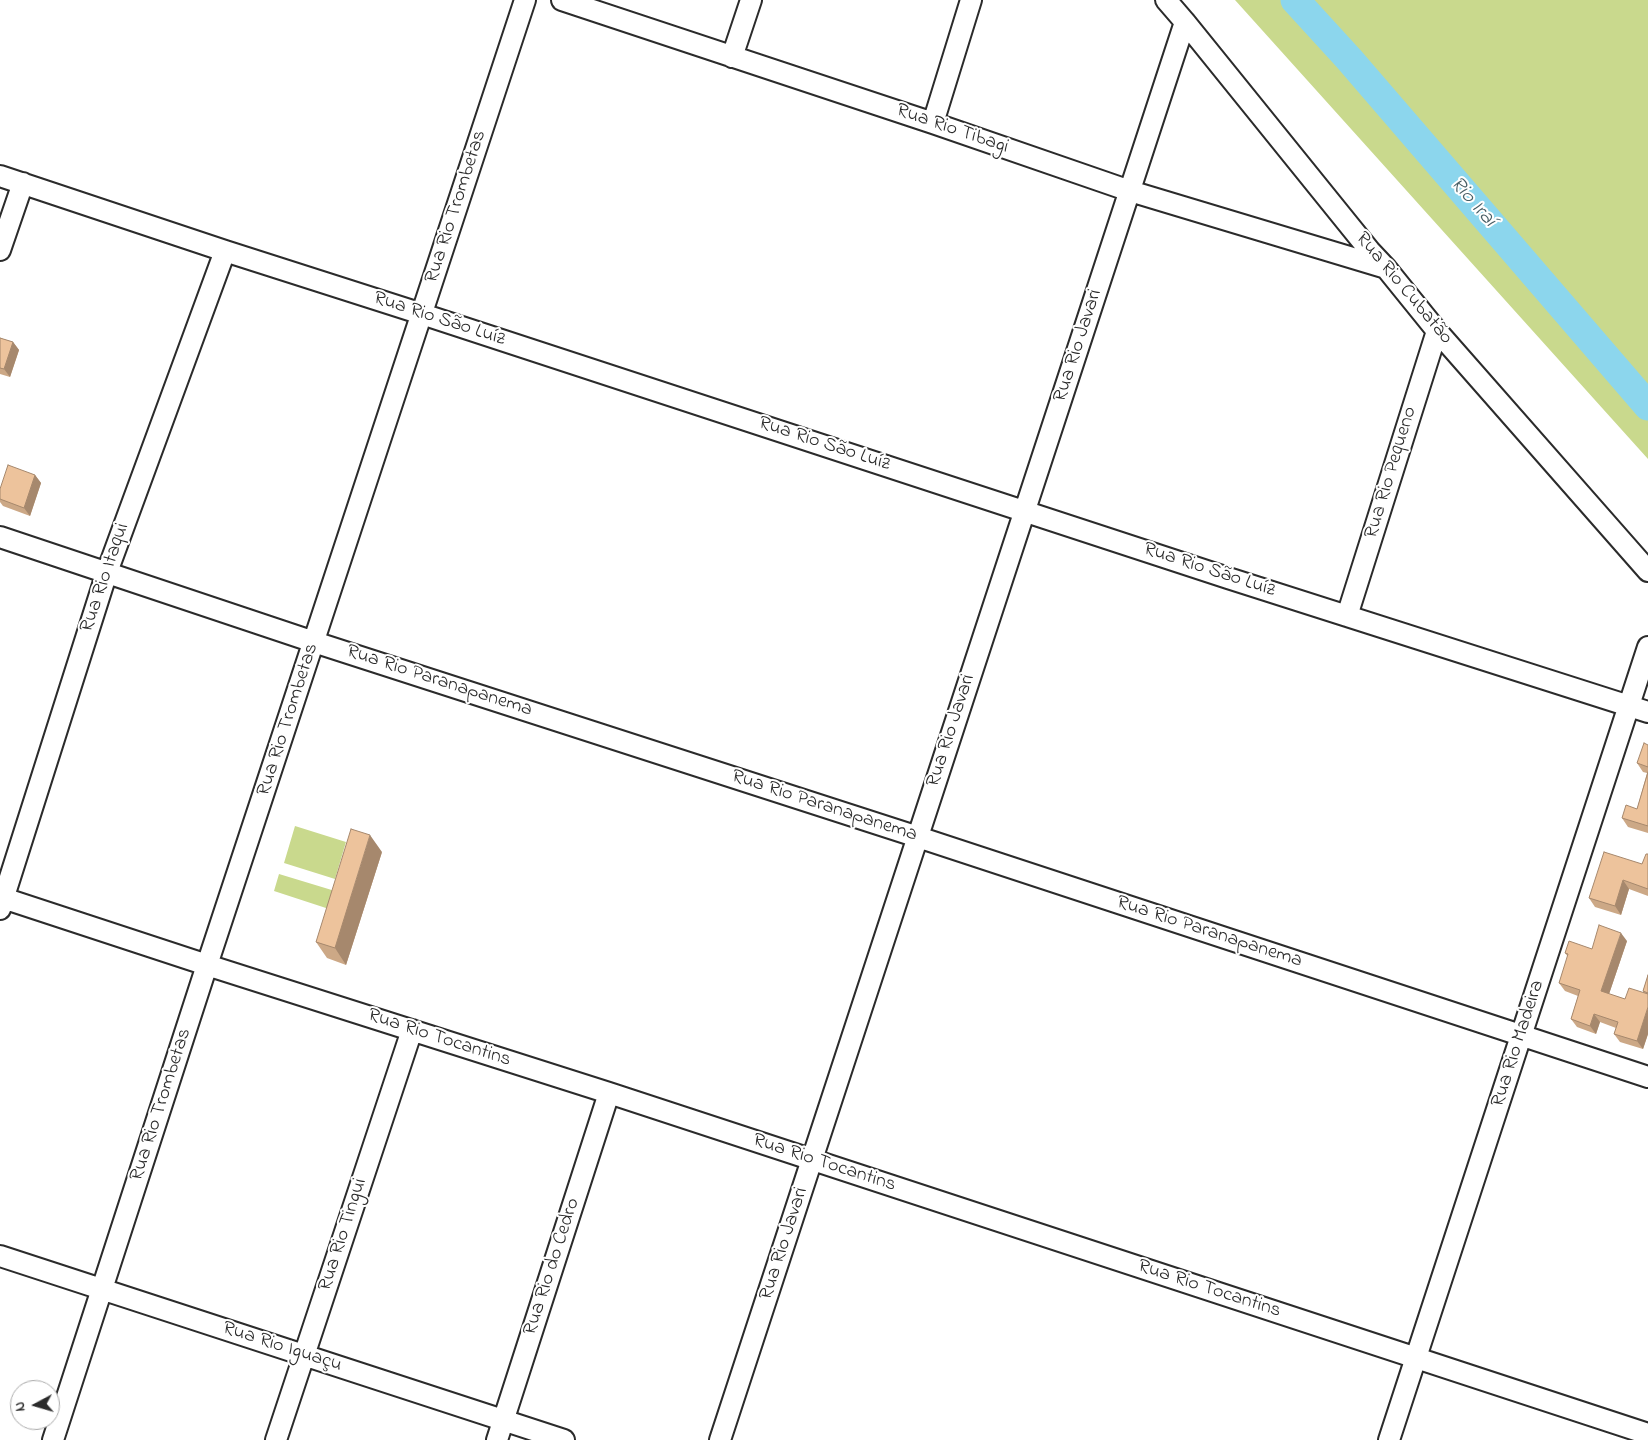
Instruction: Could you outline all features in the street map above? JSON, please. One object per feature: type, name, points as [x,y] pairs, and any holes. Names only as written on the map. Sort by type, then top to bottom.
[{"type":"street","name":"Rua Rio Trombetas","points":[[53,1440],[207,965],[525,0]]},
{"type":"street","name":"Rua Rio Tibagi","points":[[562,0],[933,123],[1130,191],[1386,268]]},
{"type":"street","points":[[732,57],[751,0]]},
{"type":"street","points":[[933,123],[971,0]]},
{"type":"street","name":"Rua Rio Cubatão","points":[[1166,0],[1186,22],[1370,251],[1648,571]]},
{"type":"street","name":"Rua Rio Javari","points":[[720,1440],[1024,510],[1186,22]]},
{"type":"street","name":"Rua Rio São Luíz","points":[[0,176],[224,251],[1228,578],[1648,712]]},
{"type":"street","points":[[0,250],[23,183]]},
{"type":"street","name":"Rua Rio Itaqui","points":[[1,901],[107,572],[224,251]]},
{"type":"street","name":"Rua Rio Tibagi","points":[[1343,256],[1370,251]]},
{"type":"street","name":"Rua Rio Pequeno","points":[[1347,616],[1437,330]]},
{"type":"street","name":"Rua Rio Paranapanema","points":[[0,537],[314,642],[918,837],[1648,1077]]},
{"type":"street","name":"Rua Rio Madeira","points":[[1389,1440],[1648,647]]},
{"type":"street","name":"Rua Rio Tocantins","points":[[1,901],[609,1093],[1648,1434]]},
{"type":"street","name":"Rua Rio Tingui","points":[[276,1440],[412,1030]]},
{"type":"street","name":"Rua Rio do Cedro","points":[[497,1440],[609,1093]]},
{"type":"street","name":"Rua Rio Iguaçu","points":[[0,1256],[564,1440]]},
{"type":"green space","points":[[1235,0],[1648,0],[1648,459]]},
{"type":"green space","points":[[295,826],[346,842],[335,879],[284,863]]},
{"type":"green space","points":[[279,874],[335,891],[329,909],[274,891]]},
{"type":"building","points":[[0,338],[13,342],[4,369],[0,368]]},
{"type":"building","points":[[8,465],[35,475],[24,508],[0,499],[0,489]]},
{"type":"building","points":[[1644,743],[1648,745],[1648,767],[1637,763]]},
{"type":"building","points":[[1648,772],[1648,826],[1622,818],[1626,805],[1637,809]]},
{"type":"building","points":[[351,829],[370,835],[335,948],[316,942]]},
{"type":"building","points":[[1604,852],[1642,864],[1646,854],[1648,854],[1648,889],[1623,880],[1615,906],[1589,898]]},
{"type":"building","points":[[1599,925],[1621,933],[1601,991],[1625,999],[1629,988],[1648,994],[1648,1007],[1637,1041],[1614,1034],[1618,1022],[1594,1014],[1590,1026],[1571,1019],[1580,990],[1559,983],[1568,954],[1565,953],[1569,941],[1592,949]]},
{"type":"building","points":[[1648,975],[1648,993],[1643,991]]},
{"type":"waterway","name":"Rio Iraí","points":[[1295,0],[1349,59],[1648,406]]}]
